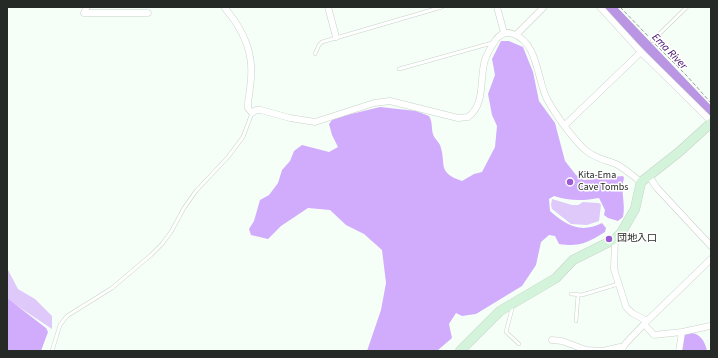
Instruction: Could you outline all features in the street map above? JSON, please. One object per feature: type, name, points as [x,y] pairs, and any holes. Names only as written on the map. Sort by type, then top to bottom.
[{"type":"street","points":[[86,7],[84,12],[148,13]]},
{"type":"street","points":[[224,7],[240,29],[250,57],[251,74],[248,108],[252,113],[256,110],[261,110],[290,118],[315,122],[374,103],[390,101],[458,118],[468,117],[476,109],[480,100],[485,61],[494,43],[498,37],[504,33],[516,35],[525,43],[533,56],[547,99],[582,147],[597,158],[617,165],[645,179],[657,188],[711,246]]},
{"type":"street","points":[[328,7],[336,37]]},
{"type":"street","points":[[497,7],[504,33]]},
{"type":"street","points":[[516,35],[544,7]]},
{"type":"street","points":[[460,351],[494,316],[556,278],[572,260],[615,239],[621,233],[635,208],[645,179],[679,152],[711,122],[641,52],[600,7]]},
{"type":"street","points":[[565,125],[641,52]]},
{"type":"street","points":[[615,239],[613,262],[618,284],[626,307],[629,311],[646,322],[654,336],[711,327]]},
{"type":"street","points":[[552,340],[562,341],[586,350],[603,351],[620,347],[623,349],[632,335],[711,259]]},
{"type":"street","points":[[679,351],[682,332]]},
{"type":"lane","points":[[315,54],[322,42],[442,7]]},
{"type":"lane","points":[[652,41],[687,7]]},
{"type":"lane","points":[[399,69],[494,43]]},
{"type":"lane","points":[[52,351],[60,325],[67,316],[112,288],[152,255],[162,244],[171,232],[184,208],[196,192],[228,157],[243,137],[252,113]]},
{"type":"lane","points":[[571,294],[578,295],[618,284]]},
{"type":"lane","points":[[576,321],[578,295]]},
{"type":"lane","points":[[513,304],[513,308],[507,323],[506,332],[519,344]]},
{"type":"path","points":[[620,7],[711,103]]},
{"type":"shaded area","points":[[501,41],[509,41],[523,47],[533,72],[539,101],[555,123],[565,161],[576,175],[584,180],[623,176],[623,217],[618,221],[604,215],[605,210],[599,198],[576,200],[554,196],[549,199],[550,211],[562,220],[568,224],[580,228],[587,228],[602,223],[606,228],[605,232],[583,243],[572,245],[559,244],[555,236],[549,235],[541,242],[536,265],[522,286],[476,314],[462,316],[456,313],[449,324],[452,338],[437,351],[367,351],[381,310],[386,283],[382,250],[364,234],[346,225],[330,210],[308,208],[281,226],[268,239],[251,235],[249,229],[254,221],[260,200],[269,195],[278,183],[282,170],[290,161],[294,151],[302,145],[329,152],[338,147],[332,135],[329,124],[332,120],[380,107],[416,111],[429,116],[432,132],[440,145],[445,171],[454,178],[462,181],[474,174],[482,172],[495,147],[497,126],[492,115],[488,94],[495,75],[492,59]]},
{"type":"shaded area","points":[[552,199],[572,205],[578,205],[583,202],[599,203],[601,205],[599,221],[587,225],[571,224],[552,209]]},
{"type":"shaded area","points":[[7,268],[18,289],[35,299],[52,316],[52,329],[7,299]]},
{"type":"shaded area","points":[[7,298],[46,328],[48,332],[41,351],[7,351]]},
{"type":"shaded area","points":[[688,333],[698,335],[705,343],[707,351],[682,351],[684,336]]},
{"type":"waterway","name":"Ema River","points":[[610,7],[711,113]]},
{"type":"place","name":"Kita-Ema Cave Tombs","points":[[570,182]]},
{"type":"place","name":"団地入口","points":[[609,239]]}]
